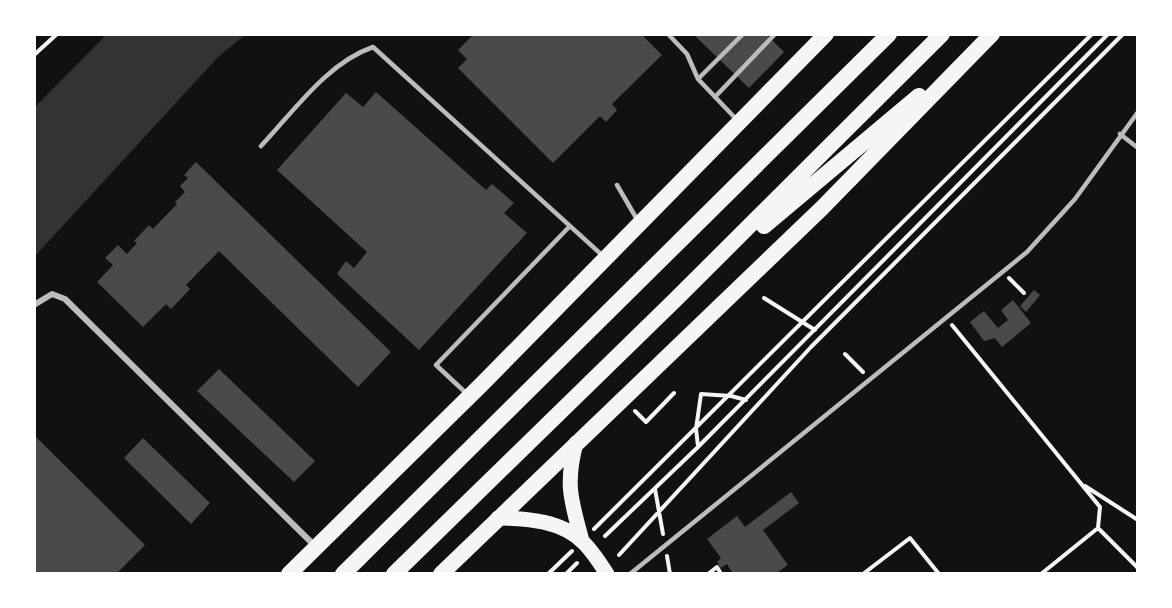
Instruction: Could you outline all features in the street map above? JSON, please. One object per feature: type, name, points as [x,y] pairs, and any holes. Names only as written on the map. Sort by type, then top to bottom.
[{"type":"highway","points":[[289,573],[469,397],[826,34]]},
{"type":"highway","points":[[343,573],[888,34]]},
{"type":"highway","points":[[394,573],[676,299],[942,34]]},
{"type":"highway","points":[[676,299],[992,34]]},
{"type":"highway","points":[[441,573],[822,208],[992,34]]},
{"type":"main road","points":[[576,443],[569,471],[572,503],[582,541]]},
{"type":"main road","points":[[498,518],[526,518],[559,527],[582,541],[608,573]]},
{"type":"street","points":[[34,305],[52,294],[65,299],[316,547]]},
{"type":"lane","points":[[668,34],[687,54],[698,79],[740,122]]},
{"type":"lane","points":[[698,79],[743,34]]},
{"type":"lane","points":[[715,97],[775,34]]},
{"type":"lane","points":[[261,146],[331,72],[355,53],[373,47],[605,257]]},
{"type":"lane","points":[[630,573],[1027,252],[1075,198],[1137,112]]},
{"type":"lane","points":[[1120,134],[1137,148]]},
{"type":"lane","points":[[617,185],[639,222]]},
{"type":"lane","points":[[469,397],[436,365],[570,226]]},
{"type":"path","points":[[34,55],[57,34]]},
{"type":"path","points":[[597,526],[1092,34]]},
{"type":"path","points":[[605,536],[746,400],[1108,34]]},
{"type":"path","points":[[619,555],[811,347],[1123,34]]},
{"type":"path","points":[[1003,272],[1024,293]]},
{"type":"path","points":[[764,297],[815,330]]},
{"type":"path","points":[[946,317],[1100,507],[1098,528],[1041,573]]},
{"type":"path","points":[[845,354],[870,379]]},
{"type":"path","points":[[646,422],[674,393]]},
{"type":"path","points":[[698,447],[696,429],[701,394],[730,396],[746,400]]},
{"type":"path","points":[[1081,483],[1137,520]]},
{"type":"path","points":[[1098,528],[1137,568]]},
{"type":"path","points":[[863,573],[910,538],[939,573]]},
{"type":"path","points":[[548,573],[568,554]]},
{"type":"path","points":[[566,573],[576,563]]},
{"type":"path","points":[[708,573],[718,566],[721,573]]},
{"type":"shaded area","points":[[106,35],[245,35],[218,57],[35,256],[35,107]]},
{"type":"building","points":[[474,34],[641,34],[662,55],[612,104],[617,110],[606,122],[600,116],[553,163],[458,68],[467,59],[458,50]]},
{"type":"building","points":[[693,34],[766,34],[784,52],[749,88]]},
{"type":"building","points":[[376,92],[486,190],[492,184],[514,203],[504,213],[527,233],[419,350],[337,274],[346,261],[354,268],[367,252],[277,170],[346,93],[363,107]]},
{"type":"building","points":[[196,162],[391,352],[358,387],[219,251],[186,285],[190,289],[171,309],[166,304],[143,327],[97,282],[113,265],[105,258],[118,245],[127,254],[137,243],[134,241],[149,225],[153,229],[177,204],[175,202],[185,192],[180,186],[188,178],[184,175]]},
{"type":"building","points":[[1034,290],[1040,295],[1026,312],[1020,306]]},
{"type":"building","points":[[1013,300],[1031,323],[1002,347],[995,338],[984,341],[970,322],[984,311],[998,328],[1008,320],[1001,310]]},
{"type":"building","points":[[219,369],[315,461],[294,482],[197,391]]},
{"type":"building","points":[[34,435],[145,545],[116,574],[34,574]]},
{"type":"building","points":[[143,438],[210,503],[191,524],[124,458]]},
{"type":"building","points":[[791,492],[799,503],[763,530],[788,565],[778,572],[780,574],[733,574],[727,564],[721,568],[717,562],[721,558],[707,539],[737,516],[745,527]]}]
